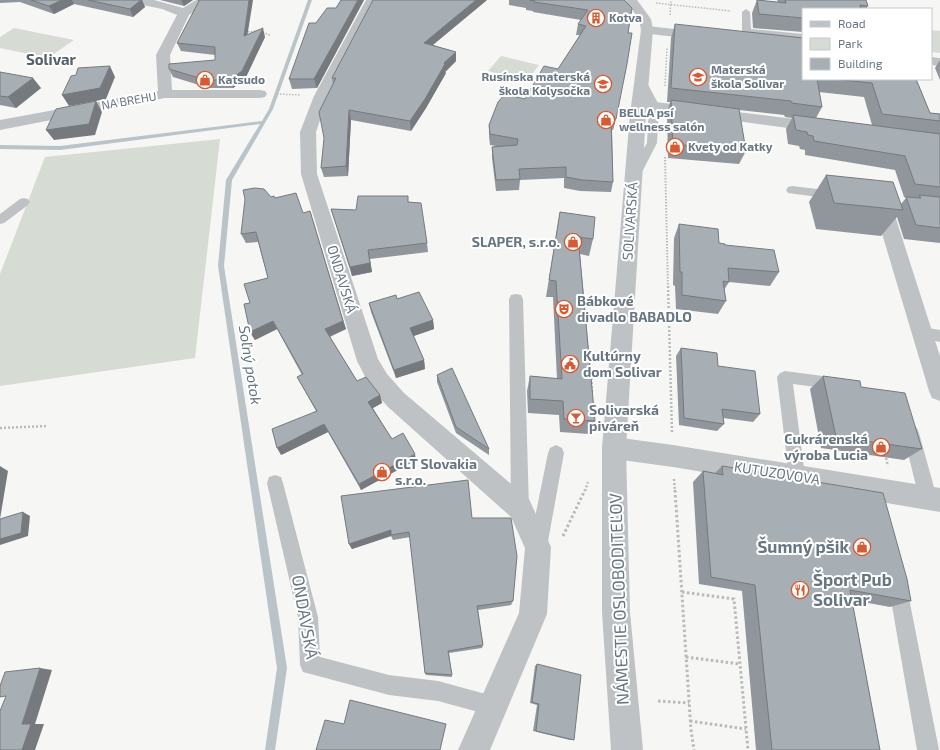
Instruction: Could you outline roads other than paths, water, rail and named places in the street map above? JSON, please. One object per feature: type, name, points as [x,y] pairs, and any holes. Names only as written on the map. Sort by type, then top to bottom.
[{"type":"street","points":[[137,0],[165,6],[184,13]]},
{"type":"street","points":[[164,94],[163,55],[184,13],[205,0]]},
{"type":"street","name":"ONDAVSKÁ","points":[[372,0],[321,96],[308,132],[309,174],[368,361],[379,381],[396,400],[520,508],[538,547],[533,614],[474,750]]},
{"type":"street","name":"SOLIVARSKÁ","points":[[614,448],[633,177],[652,105],[642,81],[647,30],[645,18],[631,0]]},
{"type":"street","points":[[647,30],[715,37]]},
{"type":"street","points":[[731,39],[747,36],[802,47]]},
{"type":"street","name":"NA BREHU","points":[[0,125],[164,94],[260,94]]},
{"type":"street","points":[[652,105],[830,128]]},
{"type":"street","points":[[881,200],[931,334],[940,391]]},
{"type":"street","name":"KUTUZOVOVA","points":[[614,448],[797,476],[882,500],[934,499]]},
{"type":"street","name":"NÁMESTIE OSLOBODITEĽOV","points":[[614,448],[616,612],[627,750]]},
{"type":"lane","points":[[746,12],[747,36],[802,37]]},
{"type":"lane","points":[[792,190],[843,196]]},
{"type":"lane","points":[[0,220],[24,202]]},
{"type":"lane","name":"ONDAVSKÁ","points":[[516,299],[520,508]]},
{"type":"lane","points":[[797,476],[785,377],[855,386]]},
{"type":"lane","points":[[907,415],[934,499]]},
{"type":"lane","points":[[538,547],[556,453]]},
{"type":"lane","name":"ONDAVSKÁ","points":[[275,483],[308,617],[310,665],[389,686],[438,691],[493,706]]},
{"type":"lane","points":[[894,565],[928,750]]},
{"type":"waterway","name":"Soľný potok","points":[[270,750],[282,668],[221,266],[229,180],[271,109],[310,0]]},
{"type":"waterway","points":[[0,147],[60,148],[262,122]]},
{"type":"place","name":"Kotva","points":[[596,18]]},
{"type":"place","name":"Materská škola Solivar","points":[[698,77]]},
{"type":"place","name":"Katsudo","points":[[205,80]]},
{"type":"place","name":"Rusínska materská škola Kolysočka","points":[[603,84]]},
{"type":"place","name":"BELLA psí wellness salón","points":[[606,120]]},
{"type":"place","name":"Kvety od Katky","points":[[675,147]]},
{"type":"place","name":"SLAPER, s.r.o.","points":[[573,242]]},
{"type":"place","name":"Bábkové divadlo BABADLO","points":[[564,309]]},
{"type":"place","name":"Kultúrny dom Solivar","points":[[570,364]]},
{"type":"place","name":"Solivarská piváreň","points":[[576,418]]},
{"type":"place","name":"Cukrárenská výroba Lucia","points":[[881,447]]},
{"type":"place","name":"CLT Slovakia s.r.o.","points":[[382,472]]},
{"type":"place","name":"Šumný pšik","points":[[862,547]]},
{"type":"place","name":"Šport Pub Solivar","points":[[800,590]]},
{"type":"district","name":"Solivar","points":[[51,60]]}]
